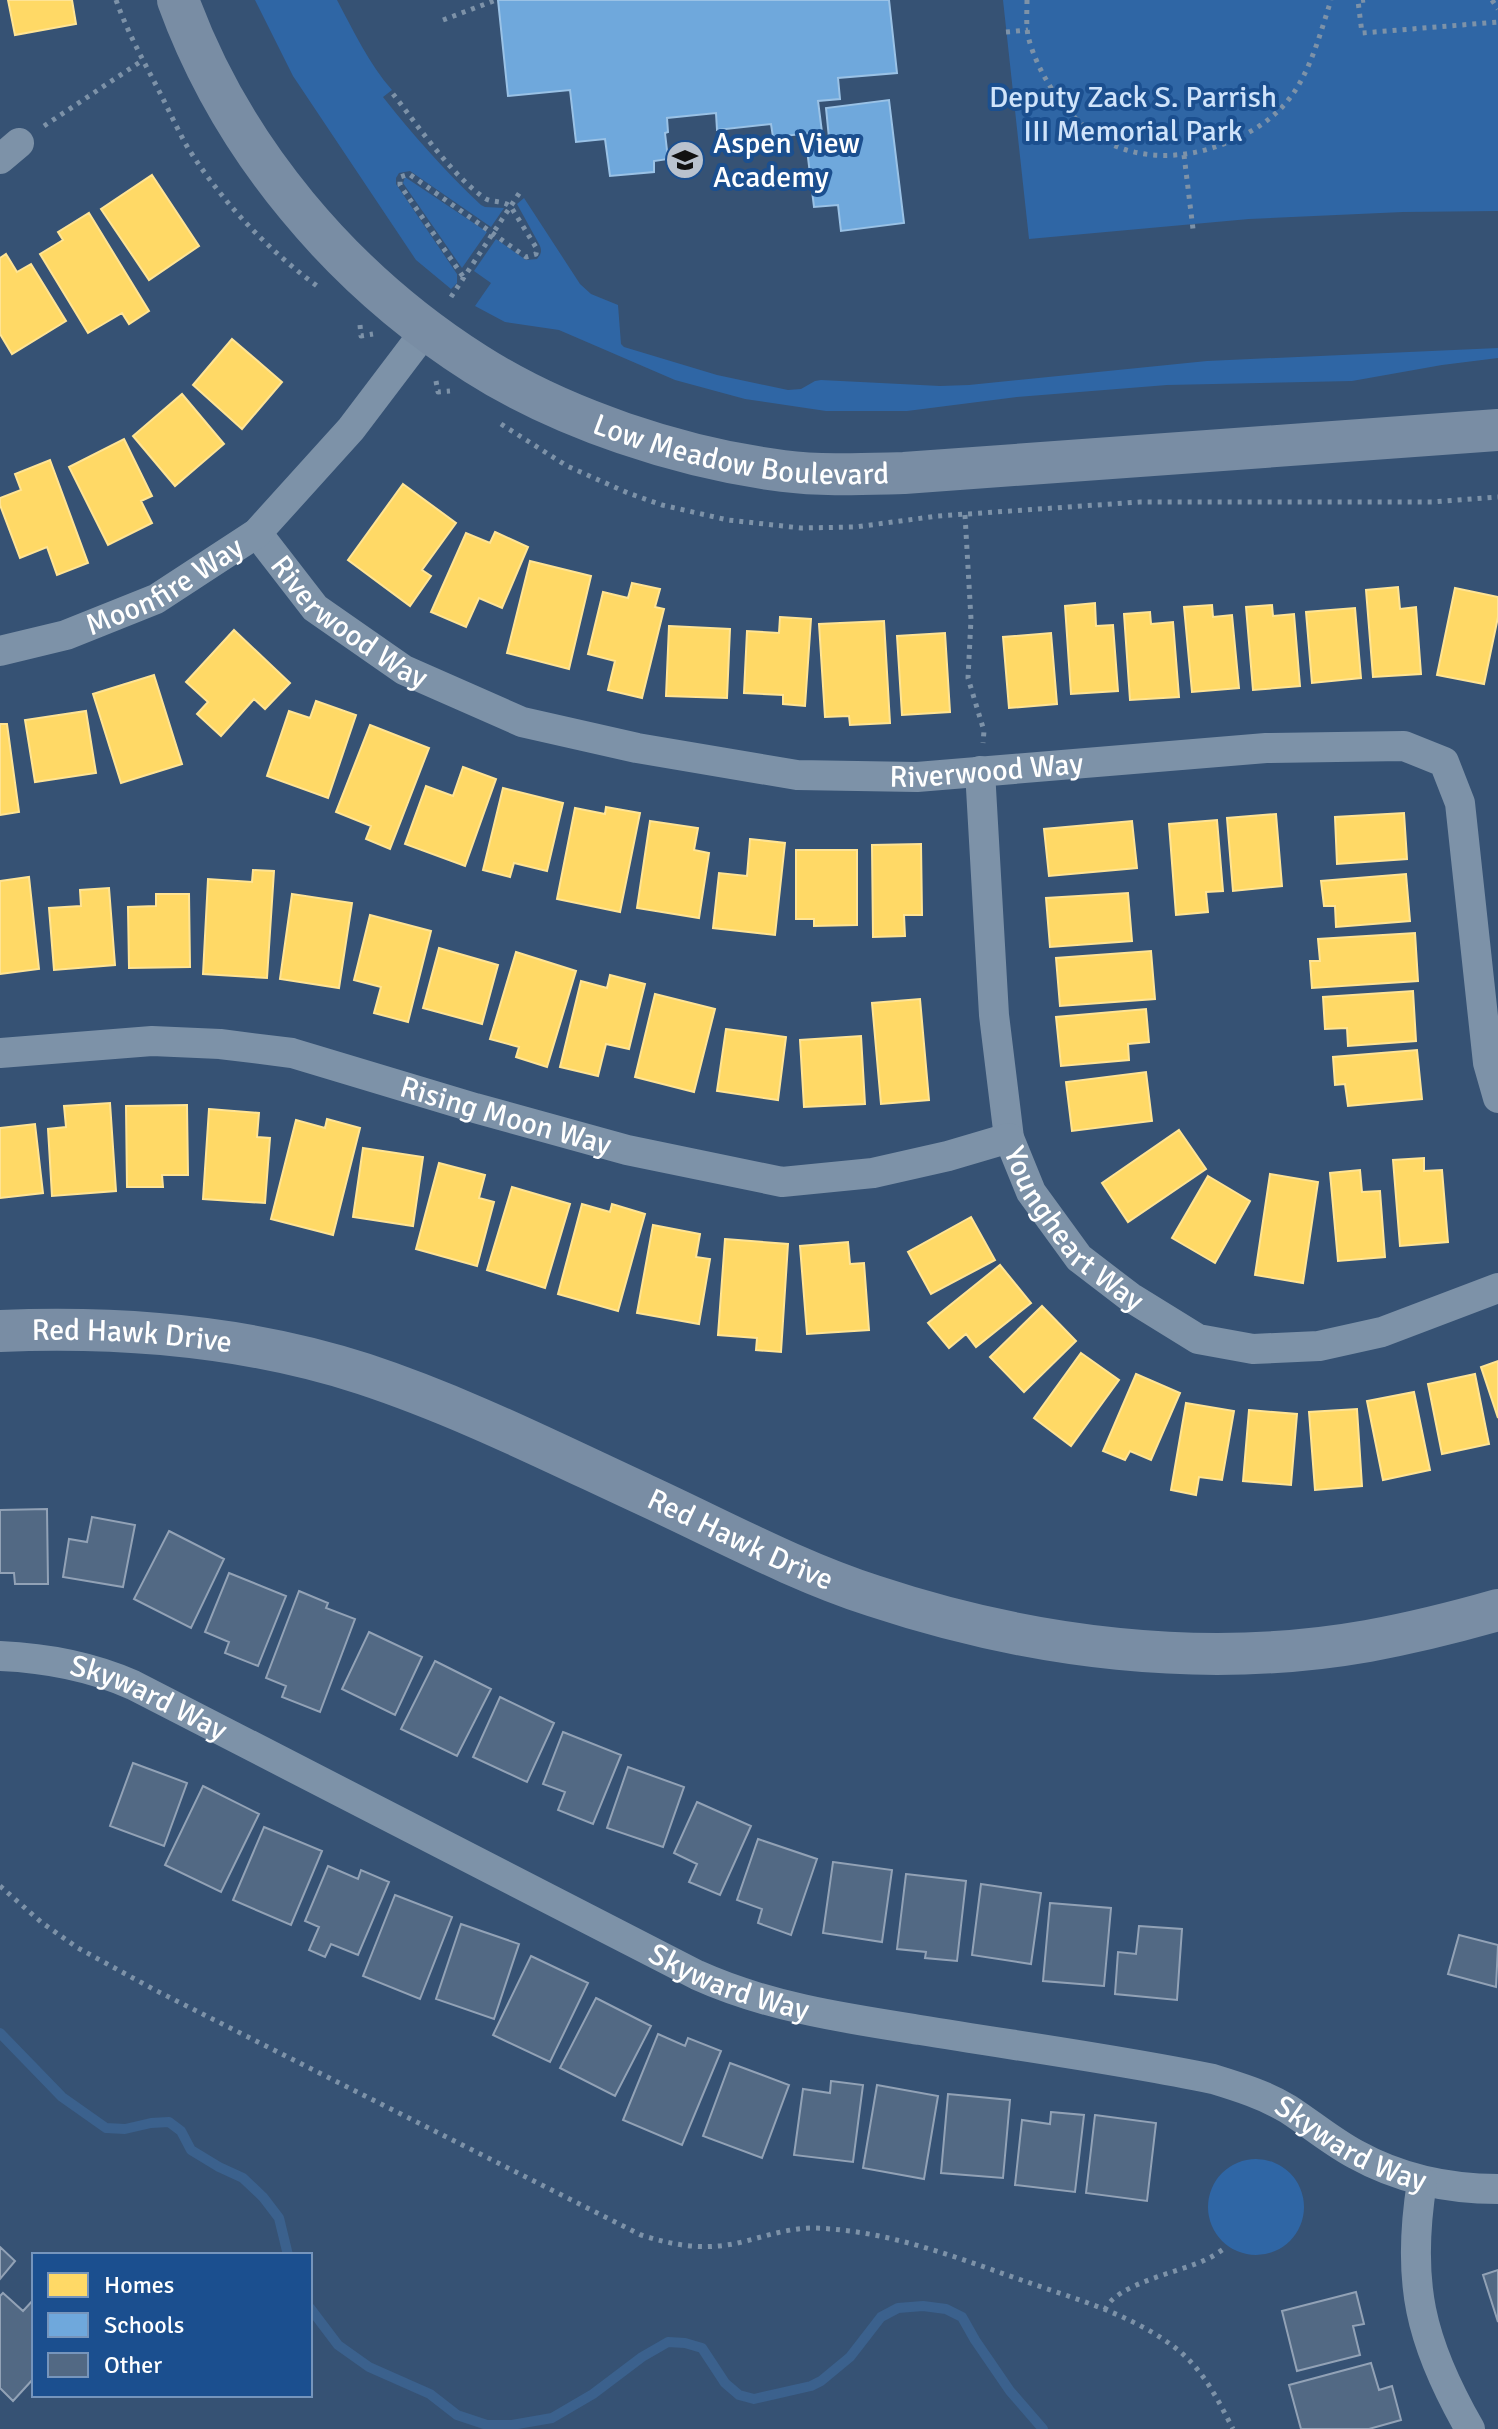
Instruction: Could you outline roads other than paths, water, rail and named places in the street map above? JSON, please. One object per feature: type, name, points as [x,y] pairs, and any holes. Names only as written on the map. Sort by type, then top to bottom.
[{"type":"street","name":"Low Meadow Boulevard","points":[[178,0],[191,38],[223,100],[260,157],[305,217],[370,283],[426,330],[478,366],[538,398],[666,448],[784,471],[841,475],[1498,430]]},
{"type":"street","name":"Moonfire Way","points":[[0,651],[66,635],[156,599],[257,533],[351,429],[426,330]]},
{"type":"street","name":"Riverwood Way","points":[[257,533],[315,608],[404,670],[522,722],[637,748],[797,775],[917,777],[1266,748],[1404,746],[1444,762],[1460,803],[1488,1063],[1498,1098]]},
{"type":"street","name":"Youngheart Way","points":[[980,771],[994,1015],[1009,1138],[1031,1192],[1079,1258],[1130,1297],[1198,1339],[1253,1349],[1319,1346],[1382,1332],[1498,1288]]},
{"type":"street","name":"Rising Moon Way","points":[[0,1053],[152,1041],[220,1044],[292,1053],[627,1150],[782,1182],[873,1173],[1009,1138]]},
{"type":"street","name":"Red Hawk Drive","points":[[0,1331],[111,1330],[170,1335],[231,1343],[361,1373],[438,1401],[809,1571],[870,1595],[968,1623],[1057,1642],[1187,1652],[1266,1651],[1367,1641],[1498,1610]]},
{"type":"street","name":"Skyward Way","points":[[0,1656],[83,1667],[133,1685],[729,1990],[826,2016],[1213,2079],[1263,2096],[1355,2154],[1387,2170],[1422,2182],[1498,2189]]},
{"type":"street","points":[[1422,2182],[1415,2226],[1414,2261],[1418,2297],[1436,2363],[1470,2429]]},
{"type":"waterway","points":[[0,2033],[62,2097],[106,2128],[125,2129],[169,2122],[181,2131],[191,2150],[243,2178],[279,2218],[288,2253]]},
{"type":"waterway","points":[[312,2311],[338,2345],[369,2367],[430,2394],[457,2415],[487,2425],[512,2425],[552,2418],[668,2342],[702,2348],[725,2383],[739,2395],[754,2399],[821,2381],[850,2357],[881,2317],[898,2308],[923,2306],[946,2309],[962,2317],[1010,2391],[1043,2429]]},
{"type":"place","name":"Aspen View Academy","points":[[685,160]]},
{"type":"park label","name":"Deputy Zack S. Parrish III Memorial Park","points":[[1133,114]]}]
